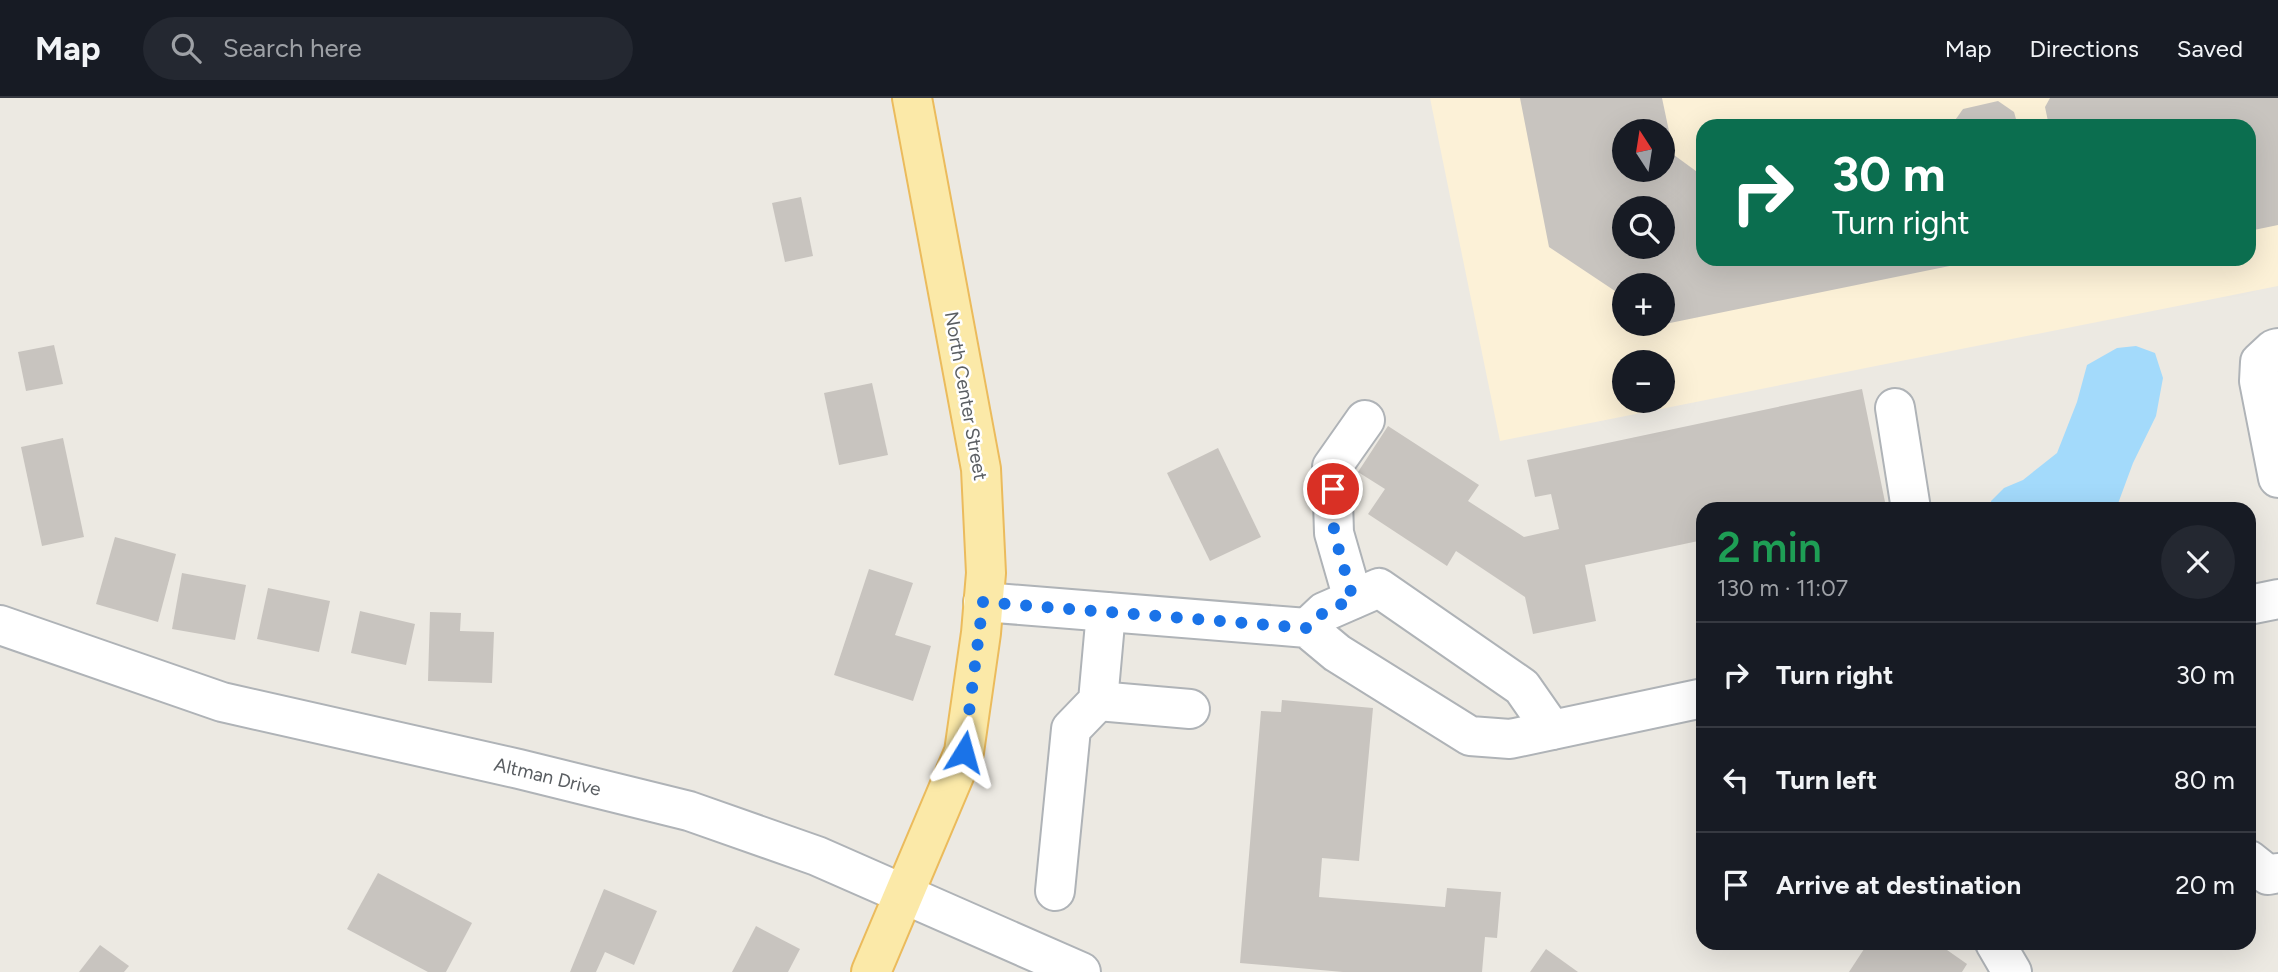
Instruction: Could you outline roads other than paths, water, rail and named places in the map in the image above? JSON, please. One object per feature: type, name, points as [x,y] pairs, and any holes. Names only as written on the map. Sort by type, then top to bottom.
[{"type":"main road","name":"North Center Street","points":[[871,972],[964,752],[986,573],[981,469],[912,98]]},
{"type":"street","points":[[2278,348],[2260,362],[2259,381],[2278,478]]},
{"type":"street","points":[[1895,408],[1910,502]]},
{"type":"street","points":[[1353,599],[1334,533],[1332,467],[1365,419]]},
{"type":"street","points":[[1307,628],[1324,612],[1379,588],[1522,687],[1552,730]]},
{"type":"street","points":[[2256,603],[2278,599]]},
{"type":"street","points":[[983,602],[1307,628],[1337,653],[1470,736],[1510,739],[1696,699]]},
{"type":"street","points":[[1055,891],[1071,729],[1098,701],[1106,612]]},
{"type":"street","name":"Altman Drive","points":[[0,625],[222,702],[689,811],[817,856],[1081,972]]},
{"type":"street","points":[[1098,701],[1190,709]]},
{"type":"street","points":[[2256,865],[2269,875],[2278,873]]},
{"type":"street","points":[[1998,950],[2012,972]]},
{"type":"water","points":[[2136,346],[2155,353],[2163,378],[2156,416],[2133,463],[2119,502],[1991,502],[2004,488],[2023,480],[2057,453],[2077,402],[2087,365],[2117,348]]}]
